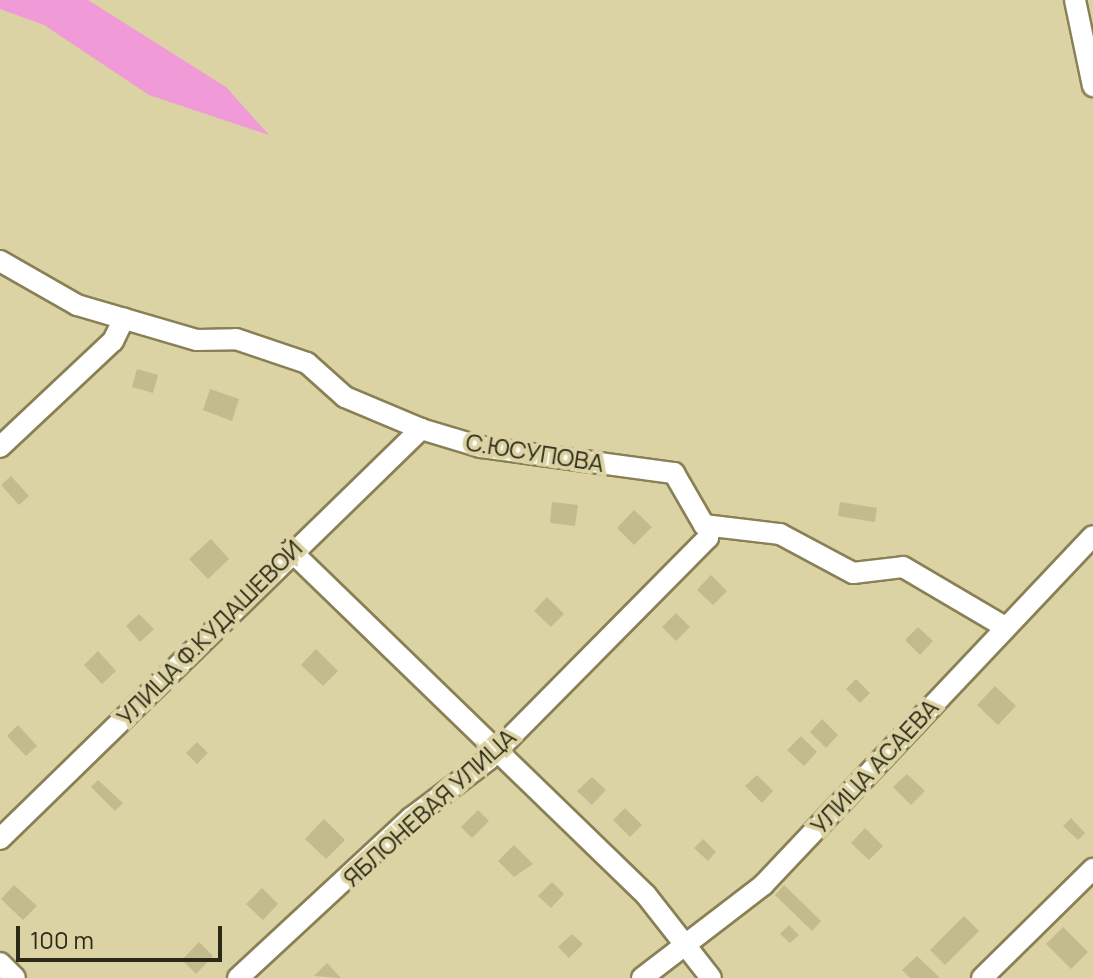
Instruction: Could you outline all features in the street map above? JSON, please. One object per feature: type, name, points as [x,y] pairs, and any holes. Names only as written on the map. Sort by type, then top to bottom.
[{"type":"street","points":[[1075,0],[1092,72]]},
{"type":"street","name":"С.ЮСУПОВА","points":[[0,261],[77,305],[197,340],[236,339],[307,363],[345,397],[421,429],[481,447],[674,473],[710,526]]},
{"type":"street","points":[[0,447],[113,341],[124,318]]},
{"type":"street","name":"УЛИЦА Ф.КУДАШЕВОЙ","points":[[0,839],[291,551],[421,429]]},
{"type":"street","points":[[710,526],[780,534],[853,573],[903,567],[1005,627]]},
{"type":"street","name":"ЯБЛОНЕВАЯ УЛИЦА","points":[[238,978],[411,818],[497,751],[708,538],[710,526]]},
{"type":"street","name":"УЛИЦА АСАЕВА","points":[[642,978],[763,885],[1092,536]]},
{"type":"street","points":[[291,551],[646,895],[680,946],[711,978]]},
{"type":"street","points":[[982,978],[1093,869]]},
{"type":"street","points":[[0,963],[15,978]]},
{"type":"shaded area","points":[[0,0],[88,0],[226,87],[269,135],[149,95],[44,25],[0,9]]},
{"type":"building","points":[[137,369],[158,375],[153,393],[132,387]]},
{"type":"building","points":[[210,389],[239,399],[232,421],[203,410]]},
{"type":"building","points":[[11,476],[29,496],[19,505],[1,485]]},
{"type":"building","points":[[552,502],[578,505],[575,526],[550,523]]},
{"type":"building","points":[[840,502],[877,508],[875,522],[838,516]]},
{"type":"building","points":[[634,510],[652,527],[634,545],[617,528]]},
{"type":"building","points":[[211,539],[229,559],[208,579],[189,559]]},
{"type":"building","points":[[711,575],[727,591],[713,605],[697,590]]},
{"type":"building","points":[[547,597],[564,614],[551,627],[534,611]]},
{"type":"building","points":[[676,613],[690,627],[676,641],[662,627]]},
{"type":"building","points":[[139,614],[154,629],[140,642],[126,626]]},
{"type":"building","points":[[918,627],[933,641],[920,655],[905,640]]},
{"type":"building","points":[[316,649],[338,671],[323,686],[301,665]]},
{"type":"building","points":[[98,651],[116,671],[102,684],[84,665]]},
{"type":"building","points":[[856,679],[870,693],[860,703],[846,689]]},
{"type":"building","points":[[995,686],[1016,706],[998,725],[977,705]]},
{"type":"building","points":[[822,719],[838,735],[826,748],[810,732]]},
{"type":"building","points":[[18,725],[37,746],[26,756],[7,736]]},
{"type":"building","points":[[801,736],[817,752],[804,766],[787,750]]},
{"type":"building","points":[[197,742],[208,753],[197,764],[186,753]]},
{"type":"building","points":[[907,774],[925,791],[911,805],[893,787]]},
{"type":"building","points":[[757,775],[773,791],[762,803],[745,786]]},
{"type":"building","points":[[592,777],[606,790],[592,805],[577,791]]},
{"type":"building","points":[[98,780],[123,803],[115,811],[91,787]]},
{"type":"building","points":[[625,808],[642,825],[630,837],[613,820]]},
{"type":"building","points":[[478,810],[489,821],[472,838],[461,827]]},
{"type":"building","points":[[1071,818],[1085,833],[1078,840],[1063,826]]},
{"type":"building","points":[[324,819],[345,840],[326,859],[305,839]]},
{"type":"building","points":[[865,828],[883,846],[869,860],[851,843]]},
{"type":"building","points":[[703,839],[716,852],[708,861],[694,848]]},
{"type":"building","points":[[514,845],[533,864],[514,877],[498,861]]},
{"type":"building","points":[[552,882],[564,894],[551,908],[538,896]]},
{"type":"building","points":[[14,885],[37,906],[23,920],[1,899]]},
{"type":"building","points":[[784,885],[821,921],[812,931],[775,895]]},
{"type":"building","points":[[262,888],[278,904],[263,920],[246,904]]},
{"type":"building","points":[[964,916],[979,931],[945,965],[930,950]]},
{"type":"building","points":[[789,925],[799,935],[790,943],[780,934]]},
{"type":"building","points":[[1063,927],[1088,952],[1071,969],[1046,944]]},
{"type":"building","points":[[572,934],[583,944],[569,958],[558,947]]},
{"type":"building","points":[[199,942],[213,956],[196,974],[182,960]]},
{"type":"building","points":[[917,956],[940,978],[910,978],[902,970]]},
{"type":"building","points":[[327,963],[341,978],[314,976]]}]
